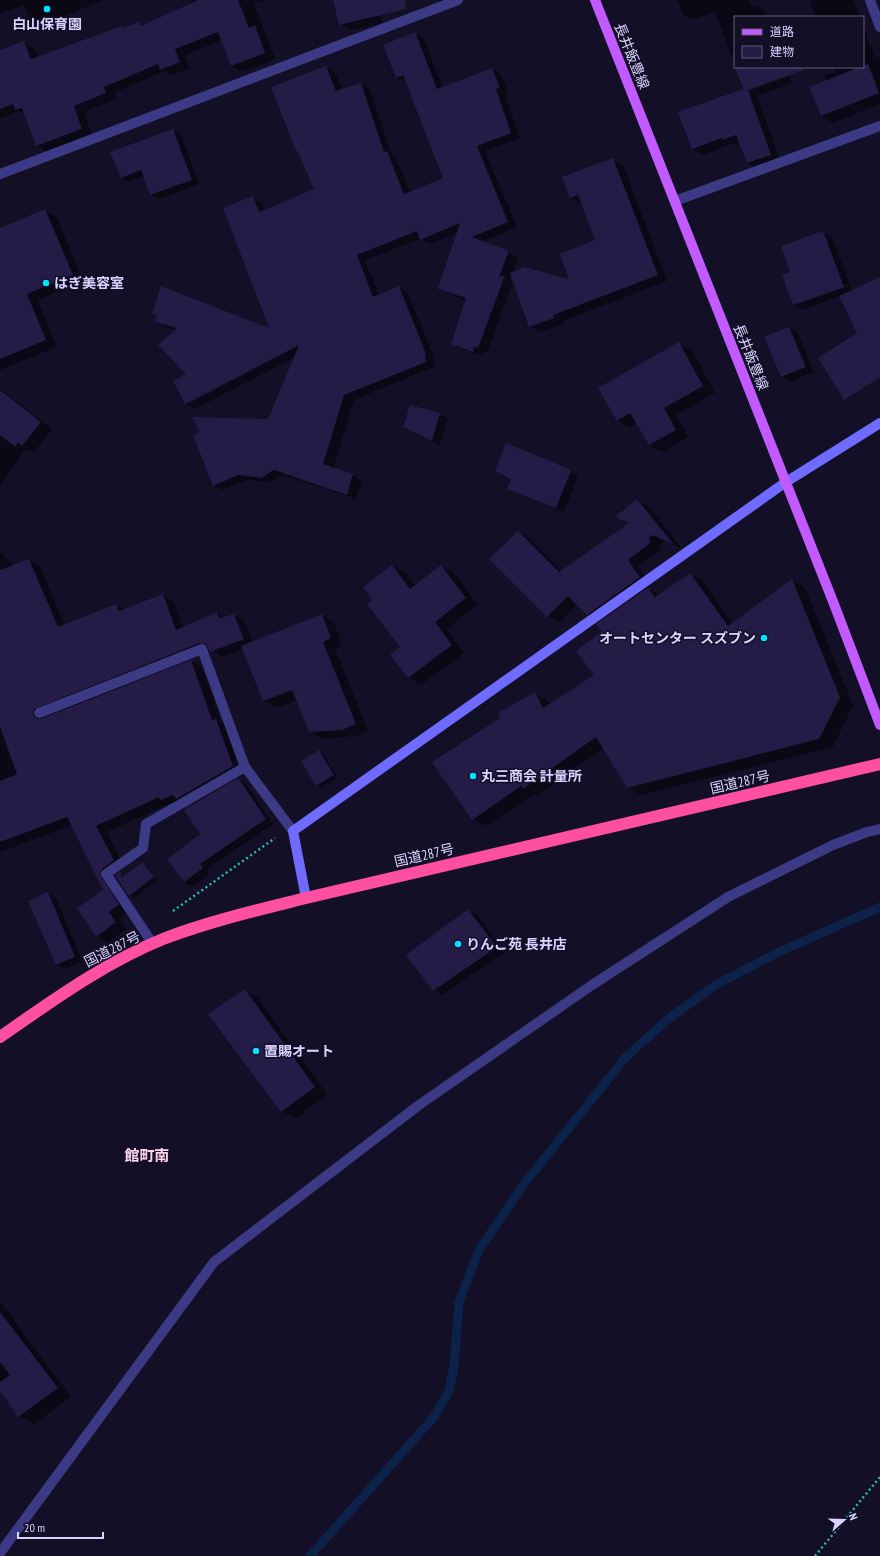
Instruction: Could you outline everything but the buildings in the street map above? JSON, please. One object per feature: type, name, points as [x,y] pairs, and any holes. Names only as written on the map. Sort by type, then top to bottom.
[{"type":"highway","name":"国道287号","points":[[0,1037],[69,989],[108,966],[153,944],[200,926],[238,914],[880,764]]},
{"type":"main road","name":"長井飯豊線","points":[[595,0],[786,482],[880,725]]},
{"type":"street","points":[[0,174],[458,0]]},
{"type":"street","points":[[870,0],[880,28]]},
{"type":"street","points":[[675,201],[880,126]]},
{"type":"street","points":[[293,830],[786,482],[880,424]]},
{"type":"street","points":[[40,713],[202,649],[245,767],[293,830],[306,898]]},
{"type":"street","points":[[153,944],[106,874],[143,848],[146,824],[245,767]]},
{"type":"street","points":[[0,1553],[214,1262],[419,1105],[592,985],[728,897],[833,845],[867,832],[880,829]]},
{"type":"path","points":[[169,915],[277,837]]},
{"type":"path","points":[[814,1556],[880,1477]]},
{"type":"waterway","points":[[310,1556],[434,1417],[449,1391],[454,1366],[459,1302],[479,1250],[523,1185],[626,1057],[668,1019],[717,984],[781,951],[880,907]]},
{"type":"place","name":"白山保育園","points":[[47,9]]},
{"type":"place","name":"はぎ美容室","points":[[46,283]]},
{"type":"place","name":"オートセンター スズブン","points":[[764,638]]},
{"type":"place","name":"丸三商会 計量所","points":[[473,776]]},
{"type":"place","name":"りんご苑 長井店","points":[[458,944]]},
{"type":"place","name":"置賜オート","points":[[256,1051]]},
{"type":"district","name":"館町南","points":[[147,1156]]}]
